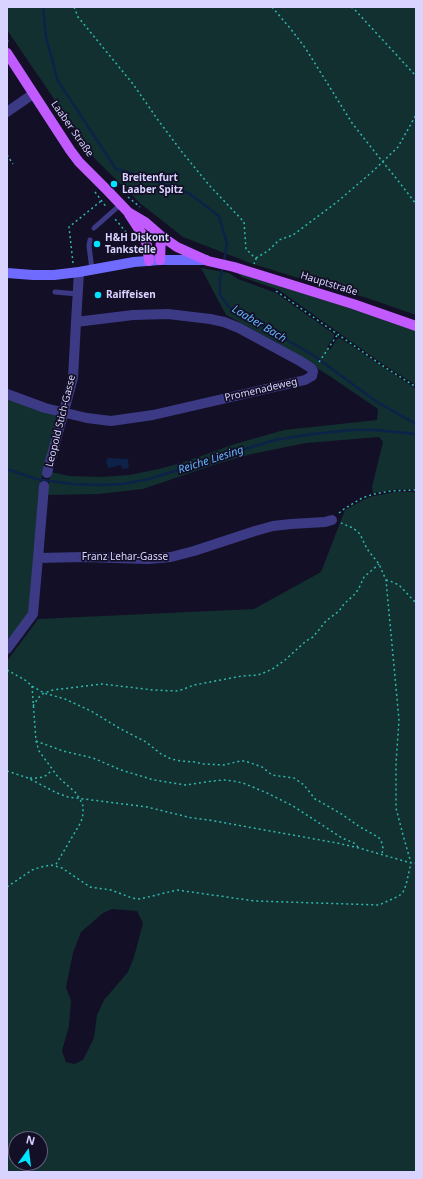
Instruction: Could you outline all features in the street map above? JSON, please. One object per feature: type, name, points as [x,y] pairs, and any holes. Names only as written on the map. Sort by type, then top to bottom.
[{"type":"main road","name":"Laaber Straße","points":[[9,50],[33,94],[79,162],[124,209],[145,222],[177,247],[209,261]]},
{"type":"main road","points":[[124,209],[144,237],[147,245],[149,261]]},
{"type":"main road","points":[[160,260],[162,250],[161,236]]},
{"type":"main road","points":[[7,273],[54,275],[92,270],[120,264],[160,260],[209,261]]},
{"type":"main road","name":"Hauptstraße","points":[[209,261],[233,266],[353,304],[416,326]]},
{"type":"street","points":[[7,112],[33,94]]},
{"type":"street","name":"Leopold Stich-Gasse","points":[[47,473],[73,378],[80,272]]},
{"type":"street","name":"Promenadeweg","points":[[7,394],[63,413],[111,421],[153,415],[305,380],[312,376],[313,371],[311,368],[300,361],[239,328],[224,322],[168,314],[133,315],[76,322]]},
{"type":"street","points":[[7,649],[33,614],[44,486]]},
{"type":"street","name":"Franz Lehar-Gasse","points":[[38,558],[171,557],[273,526],[332,520]]},
{"type":"lane","points":[[94,228],[111,213],[124,209]]},
{"type":"lane","points":[[90,240],[89,246],[92,270]]},
{"type":"lane","points":[[55,292],[78,294]]},
{"type":"path","points":[[74,7],[78,17],[133,84],[182,152],[209,185],[244,222],[246,249],[256,259]]},
{"type":"path","points":[[272,7],[306,50],[352,123],[416,204]]},
{"type":"path","points":[[351,7],[356,10],[416,76]]},
{"type":"path","points":[[7,40],[9,50]]},
{"type":"path","points":[[254,266],[256,259],[268,251],[279,240],[293,235],[359,184],[383,162],[398,147],[416,116]]},
{"type":"path","points":[[69,131],[84,152]]},
{"type":"path","points":[[7,155],[13,164]]},
{"type":"path","points":[[127,196],[141,209]]},
{"type":"path","points":[[73,264],[69,227],[101,201],[126,232],[128,239],[121,252],[113,254]]},
{"type":"path","points":[[271,289],[291,300],[383,366],[416,387]]},
{"type":"path","points":[[318,363],[338,334]]},
{"type":"path","points":[[7,887],[32,870],[47,865],[62,868],[90,887],[111,890],[132,898],[140,899],[177,890],[256,901],[379,905],[399,896],[403,892],[411,869],[411,863],[402,835],[396,808],[396,763],[399,720],[386,580],[379,564],[367,549],[357,530],[332,520],[344,509],[362,498],[382,492],[416,490]]},
{"type":"path","points":[[33,706],[38,698],[44,693],[53,690],[102,684],[159,691],[176,691],[194,685],[242,676],[258,675],[266,672],[285,660],[306,641],[313,637],[326,621],[339,611],[355,594],[364,577],[379,564]]},
{"type":"path","points":[[386,580],[395,582],[399,585],[416,603]]},
{"type":"path","points":[[7,670],[44,693],[65,699],[91,711],[146,742],[161,754],[172,759],[203,764],[224,765],[245,761],[262,767],[272,775],[294,778],[304,785],[315,799],[378,837],[383,848],[382,854]]},
{"type":"path","points":[[32,686],[36,741],[39,751],[52,770],[80,799],[83,806],[81,822],[55,866]]},
{"type":"path","points":[[36,741],[63,751],[93,758],[121,770],[154,780],[186,785],[225,780],[233,780],[243,783],[293,806],[342,838],[354,843],[359,848]]},
{"type":"path","points":[[28,778],[42,777],[47,775],[52,770]]},
{"type":"path","points":[[7,771],[28,778],[57,793],[80,799],[147,808],[192,818],[274,831],[359,848],[411,863],[416,863]]},
{"type":"green space","points":[[7,7],[416,7],[416,315],[367,298],[250,263],[183,237],[141,204],[95,159],[7,30]]},
{"type":"green space","points":[[201,268],[229,273],[238,279],[276,293],[334,334],[334,337],[327,347],[330,350],[337,339],[340,338],[416,389],[416,489],[373,493],[372,487],[383,442],[379,437],[306,443],[252,454],[220,463],[143,489],[98,494],[46,495],[51,472],[69,476],[100,477],[129,475],[184,462],[235,444],[284,430],[377,420],[378,409],[276,342],[226,315]]},
{"type":"green space","points":[[237,273],[359,311],[416,331],[416,385],[384,365],[279,290],[242,277]]},
{"type":"green space","points":[[7,398],[57,416],[40,485],[29,613],[7,641]]},
{"type":"green space","points":[[395,492],[416,492],[416,1172],[7,1172],[7,661],[38,619],[254,609],[321,572],[345,510],[373,496]],"holes":[[[112,909],[137,911],[143,923],[134,957],[128,972],[104,1000],[97,1015],[94,1038],[83,1060],[74,1064],[66,1062],[62,1051],[69,1026],[71,1001],[66,987],[73,953],[81,932],[103,913]]]},
{"type":"water","points":[[107,459],[128,459],[129,468],[122,469],[121,465],[109,468],[106,463]]},
{"type":"waterway","name":"Laaber Bach","points":[[43,7],[46,37],[58,81],[116,169],[148,178],[190,194],[219,216],[227,244],[224,262]]},
{"type":"waterway","name":"Laaber Bach","points":[[223,267],[220,278],[220,295],[229,307],[244,317],[313,355],[377,402],[416,424]]},
{"type":"waterway","name":"Reiche Liesing","points":[[7,469],[36,479],[73,484],[123,484],[149,479],[275,440],[353,430],[375,430],[416,434]]},
{"type":"place","name":"Breitenfurt Laaber Spitz","points":[[114,184]]},
{"type":"place","name":"H&H Diskont Tankstelle","points":[[97,244]]},
{"type":"place","name":"Raiffeisen","points":[[98,295]]}]
